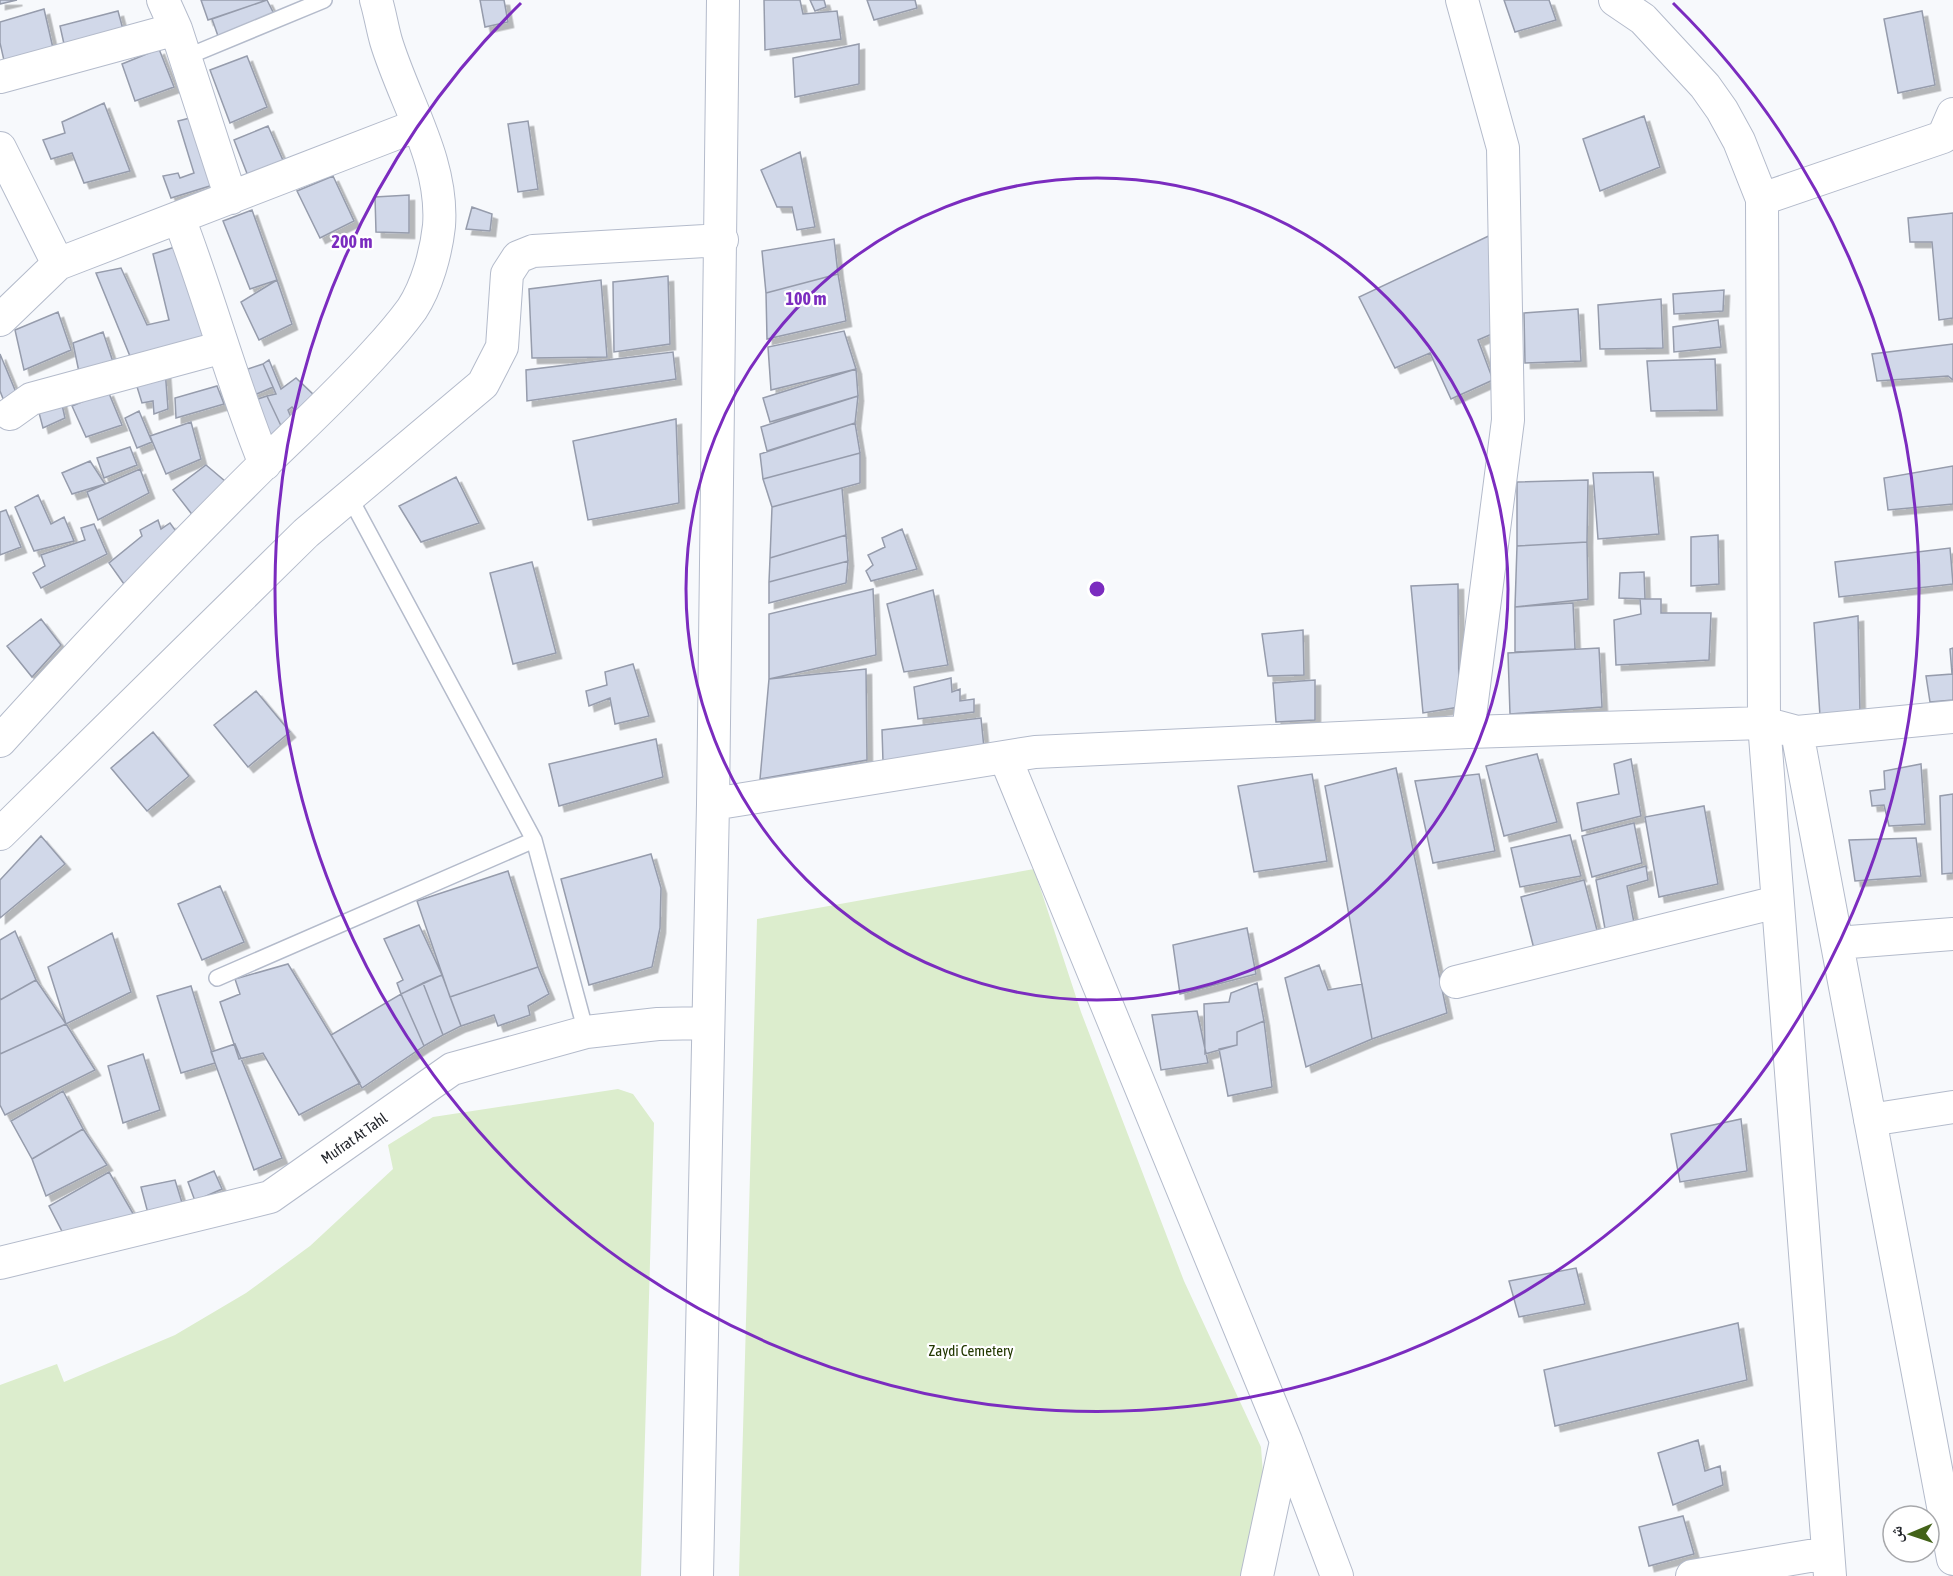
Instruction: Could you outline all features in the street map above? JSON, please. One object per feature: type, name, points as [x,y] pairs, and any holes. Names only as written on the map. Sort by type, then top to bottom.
[{"type":"street","points":[[163,0],[231,198]]},
{"type":"street","points":[[0,741],[146,584],[362,368],[399,326],[422,291],[434,250],[439,208],[432,167],[386,42],[376,0]]},
{"type":"street","points":[[697,1576],[713,804],[722,240],[723,0]]},
{"type":"street","points":[[1462,0],[1503,148],[1508,420],[1468,732]]},
{"type":"street","points":[[1615,0],[1643,19],[1705,86],[1722,110],[1739,141],[1762,199],[1764,723],[1829,1565],[1692,1576]]},
{"type":"street","points":[[0,77],[180,44]]},
{"type":"street","points":[[1762,199],[1943,137],[1953,114]]},
{"type":"street","points":[[0,320],[58,264],[418,124]]},
{"type":"street","points":[[0,148],[58,264]]},
{"type":"street","points":[[179,218],[201,277],[243,410],[265,464]]},
{"type":"street","points":[[0,834],[306,533],[483,384],[502,347],[507,274],[518,257],[533,251],[722,240]]},
{"type":"street","points":[[10,414],[31,399],[224,347]]},
{"type":"street","points":[[713,804],[1035,752],[1468,732],[1764,723],[1797,732],[1953,717]]},
{"type":"street","points":[[1797,732],[1870,1120],[1942,1444],[1953,1559]]},
{"type":"street","points":[[1005,756],[1286,1441],[1337,1576]]},
{"type":"street","points":[[1456,982],[1777,902]]},
{"type":"street","points":[[1837,942],[1953,934]]},
{"type":"street","name":"Mufrat At Tahl","points":[[2,1258],[270,1197],[452,1069],[586,1032],[658,1024],[707,1023]]},
{"type":"street","points":[[1870,1120],[1953,1107]]},
{"type":"street","points":[[1257,1576],[1286,1441]]},
{"type":"lane","points":[[180,44],[324,0]]},
{"type":"lane","points":[[349,496],[534,840],[586,1032]]},
{"type":"lane","points":[[217,978],[534,840]]},
{"type":"green space","name":"Zaydi Cemetery","points":[[1034,869],[1081,1012],[1184,1281],[1261,1447],[1264,1487],[1245,1576],[739,1576],[757,919]]},
{"type":"green space","points":[[618,1089],[633,1094],[654,1123],[641,1576],[0,1576],[0,1385],[57,1364],[64,1382],[175,1335],[246,1293],[310,1246],[393,1169],[388,1145],[433,1117]]},
{"type":"building","points":[[0,0],[17,0],[0,4]]},
{"type":"building","points":[[201,0],[267,0],[208,20]]},
{"type":"building","points":[[267,0],[274,14],[218,36],[212,19]]},
{"type":"building","points":[[480,0],[504,0],[508,22],[485,27]]},
{"type":"building","points":[[764,0],[800,0],[803,14],[837,11],[841,39],[765,50]]},
{"type":"building","points":[[810,0],[824,0],[826,7],[815,11]]},
{"type":"building","points":[[867,0],[915,0],[917,8],[874,20]]},
{"type":"building","points":[[1504,0],[1549,0],[1556,20],[1515,32]]},
{"type":"building","points":[[44,9],[55,57],[5,65],[0,43],[0,22]]},
{"type":"building","points":[[118,11],[125,37],[66,53],[60,26]]},
{"type":"building","points":[[1922,11],[1935,85],[1898,93],[1884,19]]},
{"type":"building","points":[[859,44],[859,84],[795,97],[793,58]]},
{"type":"building","points":[[159,49],[174,87],[135,101],[122,64]]},
{"type":"building","points":[[247,56],[267,107],[230,123],[210,70]]},
{"type":"building","points":[[104,103],[130,171],[84,183],[72,153],[51,159],[43,140],[65,133],[62,122]]},
{"type":"building","points":[[1644,116],[1660,167],[1600,191],[1583,139]]},
{"type":"building","points":[[190,118],[213,185],[171,198],[163,176],[178,173],[180,178],[194,173],[178,121]]},
{"type":"building","points":[[528,121],[538,189],[518,192],[508,124]]},
{"type":"building","points":[[268,126],[285,165],[248,176],[234,140]]},
{"type":"building","points":[[800,152],[815,227],[797,230],[792,207],[777,207],[761,170]]},
{"type":"building","points":[[333,176],[354,221],[320,238],[297,191]]},
{"type":"building","points":[[409,195],[409,233],[376,232],[375,197]]},
{"type":"building","points":[[472,207],[492,214],[490,231],[466,229]]},
{"type":"building","points":[[252,210],[277,280],[250,289],[223,221]]},
{"type":"building","points":[[1953,213],[1953,318],[1939,320],[1932,242],[1910,242],[1908,218]]},
{"type":"building","points":[[1495,233],[1492,334],[1478,340],[1493,380],[1451,399],[1430,353],[1395,368],[1359,297]]},
{"type":"building","points":[[834,239],[838,274],[766,293],[762,251]]},
{"type":"building","points":[[178,246],[212,338],[132,361],[96,273],[121,268],[147,325],[169,320],[153,254]]},
{"type":"building","points":[[838,274],[846,321],[767,339],[766,293]]},
{"type":"building","points":[[668,276],[670,344],[614,352],[613,282]]},
{"type":"building","points":[[277,280],[292,324],[259,340],[241,302]]},
{"type":"building","points":[[601,280],[607,357],[532,358],[529,289]]},
{"type":"building","points":[[1724,290],[1723,311],[1674,314],[1673,294]]},
{"type":"building","points":[[1661,299],[1663,348],[1600,349],[1598,305]]},
{"type":"building","points":[[1578,309],[1581,361],[1525,363],[1524,313]]},
{"type":"building","points":[[58,312],[71,350],[24,370],[15,330]]},
{"type":"building","points":[[1718,320],[1721,347],[1674,352],[1673,327]]},
{"type":"building","points":[[844,331],[856,369],[771,390],[768,347]]},
{"type":"building","points":[[103,332],[115,368],[80,377],[73,343]]},
{"type":"building","points":[[1953,344],[1953,380],[1948,376],[1877,381],[1872,354]]},
{"type":"building","points":[[673,352],[676,379],[527,401],[526,370]]},
{"type":"building","points":[[0,354],[20,402],[6,406],[0,391]]},
{"type":"building","points":[[1715,359],[1717,410],[1651,411],[1647,361]]},
{"type":"building","points":[[269,360],[281,389],[296,378],[316,397],[299,415],[292,407],[288,410],[292,420],[283,430],[267,396],[276,394],[263,364]]},
{"type":"building","points":[[263,364],[273,387],[252,396],[242,371]]},
{"type":"building","points":[[165,369],[168,409],[154,414],[153,401],[142,403],[134,377]]},
{"type":"building","points":[[856,369],[858,396],[770,422],[763,398]]},
{"type":"building","points":[[217,386],[224,404],[176,418],[175,398]]},
{"type":"building","points":[[108,391],[122,425],[86,437],[72,406]]},
{"type":"building","points":[[60,396],[65,418],[43,428],[37,405]]},
{"type":"building","points":[[267,396],[283,430],[270,441],[255,400]]},
{"type":"building","points":[[858,396],[855,423],[767,451],[761,427]]},
{"type":"building","points":[[139,411],[152,442],[137,448],[125,418]]},
{"type":"building","points":[[676,419],[679,503],[588,520],[573,441]]},
{"type":"building","points":[[191,422],[201,459],[166,474],[150,436]]},
{"type":"building","points":[[855,423],[860,453],[763,479],[760,454]]},
{"type":"building","points":[[130,447],[137,465],[104,478],[97,458]]},
{"type":"building","points":[[860,453],[860,483],[772,507],[763,479]]},
{"type":"building","points":[[90,461],[105,484],[72,494],[62,473]]},
{"type":"building","points":[[206,465],[232,487],[198,522],[173,490]]},
{"type":"building","points":[[1953,466],[1953,504],[1888,510],[1884,478]]},
{"type":"building","points":[[140,469],[149,493],[98,520],[87,492]]},
{"type":"building","points":[[1653,472],[1659,534],[1598,539],[1593,473]]},
{"type":"building","points":[[456,477],[479,523],[421,542],[399,506]]},
{"type":"building","points":[[1588,480],[1587,542],[1517,546],[1517,482]]},
{"type":"building","points":[[842,488],[846,535],[770,558],[772,507]]},
{"type":"building","points":[[38,495],[51,524],[64,517],[74,541],[34,551],[15,507]]},
{"type":"building","points":[[6,510],[21,547],[0,555],[0,512]]},
{"type":"building","points":[[158,520],[161,529],[170,523],[183,541],[129,591],[109,563],[142,536],[140,530]]},
{"type":"building","points":[[94,524],[107,554],[41,588],[33,573],[45,566],[41,555],[85,540],[81,528]]},
{"type":"building","points":[[902,529],[917,569],[871,581],[866,571],[873,565],[868,555],[885,547],[882,538]]},
{"type":"building","points":[[846,535],[848,561],[769,582],[770,558]]},
{"type":"building","points":[[1718,535],[1719,584],[1691,586],[1691,537]]},
{"type":"building","points":[[1587,542],[1588,599],[1515,607],[1517,546]]},
{"type":"building","points":[[1950,548],[1953,584],[1839,597],[1835,562]]},
{"type":"building","points":[[848,561],[846,583],[769,603],[769,582]]},
{"type":"building","points":[[532,562],[556,653],[513,664],[490,573]]},
{"type":"building","points":[[1644,572],[1645,599],[1619,598],[1620,573]]},
{"type":"building","points":[[1458,584],[1459,707],[1423,713],[1411,586]]},
{"type":"building","points":[[873,589],[876,655],[769,679],[769,614]]},
{"type":"building","points":[[933,590],[948,665],[904,672],[887,604]]},
{"type":"building","points":[[1640,599],[1661,599],[1661,613],[1711,613],[1709,660],[1616,665],[1614,620],[1641,614]]},
{"type":"building","points":[[1573,603],[1575,649],[1515,652],[1515,607]]},
{"type":"building","points":[[1858,616],[1860,713],[1820,716],[1814,623]]},
{"type":"building","points":[[41,619],[61,645],[32,677],[7,646]]},
{"type":"building","points":[[1303,630],[1304,675],[1268,676],[1262,634]]},
{"type":"building","points":[[1599,648],[1602,707],[1510,714],[1508,653]]},
{"type":"building","points":[[1953,648],[1953,700],[1930,702],[1926,676],[1952,674],[1950,649]]},
{"type":"building","points":[[633,664],[649,716],[615,724],[610,698],[589,706],[586,691],[607,685],[605,672]]},
{"type":"building","points":[[866,669],[867,760],[760,779],[769,679]]},
{"type":"building","points":[[951,678],[952,692],[960,689],[960,701],[974,699],[974,712],[918,719],[914,687]]},
{"type":"building","points":[[1315,680],[1315,720],[1276,722],[1273,683]]},
{"type":"building","points":[[256,691],[290,732],[248,767],[214,725]]},
{"type":"building","points":[[981,718],[984,748],[883,762],[882,730]]},
{"type":"building","points":[[153,732],[189,776],[147,811],[111,768]]},
{"type":"building","points":[[656,739],[663,777],[559,806],[549,764]]},
{"type":"building","points":[[1537,754],[1557,822],[1504,836],[1486,766]]},
{"type":"building","points":[[1631,759],[1641,816],[1582,831],[1577,803],[1619,794],[1614,764]]},
{"type":"building","points":[[1921,764],[1925,824],[1889,826],[1884,805],[1872,806],[1870,791],[1885,789],[1884,771]]},
{"type":"building","points":[[1396,768],[1447,1013],[1372,1039],[1325,786]]},
{"type":"building","points":[[1312,774],[1327,861],[1254,872],[1238,786]]},
{"type":"building","points":[[1479,774],[1495,851],[1433,863],[1415,781]]},
{"type":"building","points":[[1953,794],[1953,873],[1942,874],[1940,796]]},
{"type":"building","points":[[1704,806],[1718,884],[1659,897],[1645,817]]},
{"type":"building","points":[[1634,823],[1642,863],[1592,877],[1582,836]]},
{"type":"building","points":[[1570,835],[1581,876],[1520,887],[1511,848]]},
{"type":"building","points":[[41,836],[65,864],[0,918],[0,880]]},
{"type":"building","points":[[1916,838],[1921,876],[1855,881],[1849,840]]},
{"type":"building","points":[[651,854],[661,888],[660,928],[652,967],[589,985],[561,879]]},
{"type":"building","points":[[1646,866],[1648,880],[1627,886],[1635,928],[1606,934],[1596,880]]},
{"type":"building","points":[[508,871],[538,967],[450,997],[417,901]]},
{"type":"building","points":[[1584,880],[1599,938],[1535,953],[1521,897]]},
{"type":"building","points":[[220,886],[244,942],[202,960],[178,904]]},
{"type":"building","points":[[419,925],[442,975],[401,994],[397,983],[403,980],[384,939]]},
{"type":"building","points":[[1247,928],[1256,974],[1180,994],[1173,945]]},
{"type":"building","points":[[15,931],[36,980],[0,1000],[0,940]]},
{"type":"building","points":[[112,933],[131,992],[66,1024],[48,967]]},
{"type":"building","points":[[288,964],[360,1083],[299,1115],[263,1053],[239,1059],[220,1002],[240,994],[235,979]]},
{"type":"building","points":[[1319,965],[1328,990],[1362,984],[1372,1039],[1306,1067],[1285,978]]},
{"type":"building","points":[[538,967],[549,994],[528,1006],[530,1015],[498,1026],[494,1015],[461,1026],[450,997]]},
{"type":"building","points":[[442,975],[461,1026],[443,1035],[423,983]]},
{"type":"building","points":[[36,980],[66,1024],[0,1054],[0,1000]]},
{"type":"building","points":[[423,983],[443,1035],[424,1046],[401,994]]},
{"type":"building","points":[[1257,983],[1264,1021],[1237,1032],[1237,1045],[1205,1054],[1204,1004],[1229,1002],[1231,993]]},
{"type":"building","points":[[191,986],[215,1063],[181,1073],[157,996]]},
{"type":"building","points":[[401,994],[424,1046],[362,1088],[331,1035]]},
{"type":"building","points":[[1197,1011],[1208,1063],[1161,1070],[1152,1015]]},
{"type":"building","points":[[1264,1021],[1272,1087],[1228,1096],[1219,1049],[1237,1045],[1237,1032]]},
{"type":"building","points":[[66,1024],[95,1070],[5,1115],[0,1105],[0,1054]]},
{"type":"building","points":[[235,1044],[282,1158],[254,1170],[211,1052]]},
{"type":"building","points":[[143,1054],[160,1110],[123,1123],[108,1066]]},
{"type":"building","points":[[63,1091],[83,1129],[32,1159],[11,1121]]},
{"type":"building","points":[[1741,1119],[1747,1171],[1680,1182],[1671,1134]]},
{"type":"building","points":[[83,1129],[107,1165],[46,1196],[32,1159]]},
{"type":"building","points":[[214,1171],[222,1189],[195,1201],[188,1182]]},
{"type":"building","points":[[109,1172],[135,1217],[66,1239],[49,1206]]},
{"type":"building","points":[[175,1180],[183,1206],[149,1217],[141,1187]]},
{"type":"building","points":[[1576,1268],[1585,1304],[1519,1317],[1509,1281]]},
{"type":"building","points":[[1738,1323],[1747,1380],[1555,1426],[1544,1370]]},
{"type":"building","points":[[1698,1440],[1705,1471],[1720,1466],[1723,1485],[1673,1505],[1658,1453]]},
{"type":"building","points":[[1683,1516],[1694,1554],[1649,1566],[1639,1527]]}]
